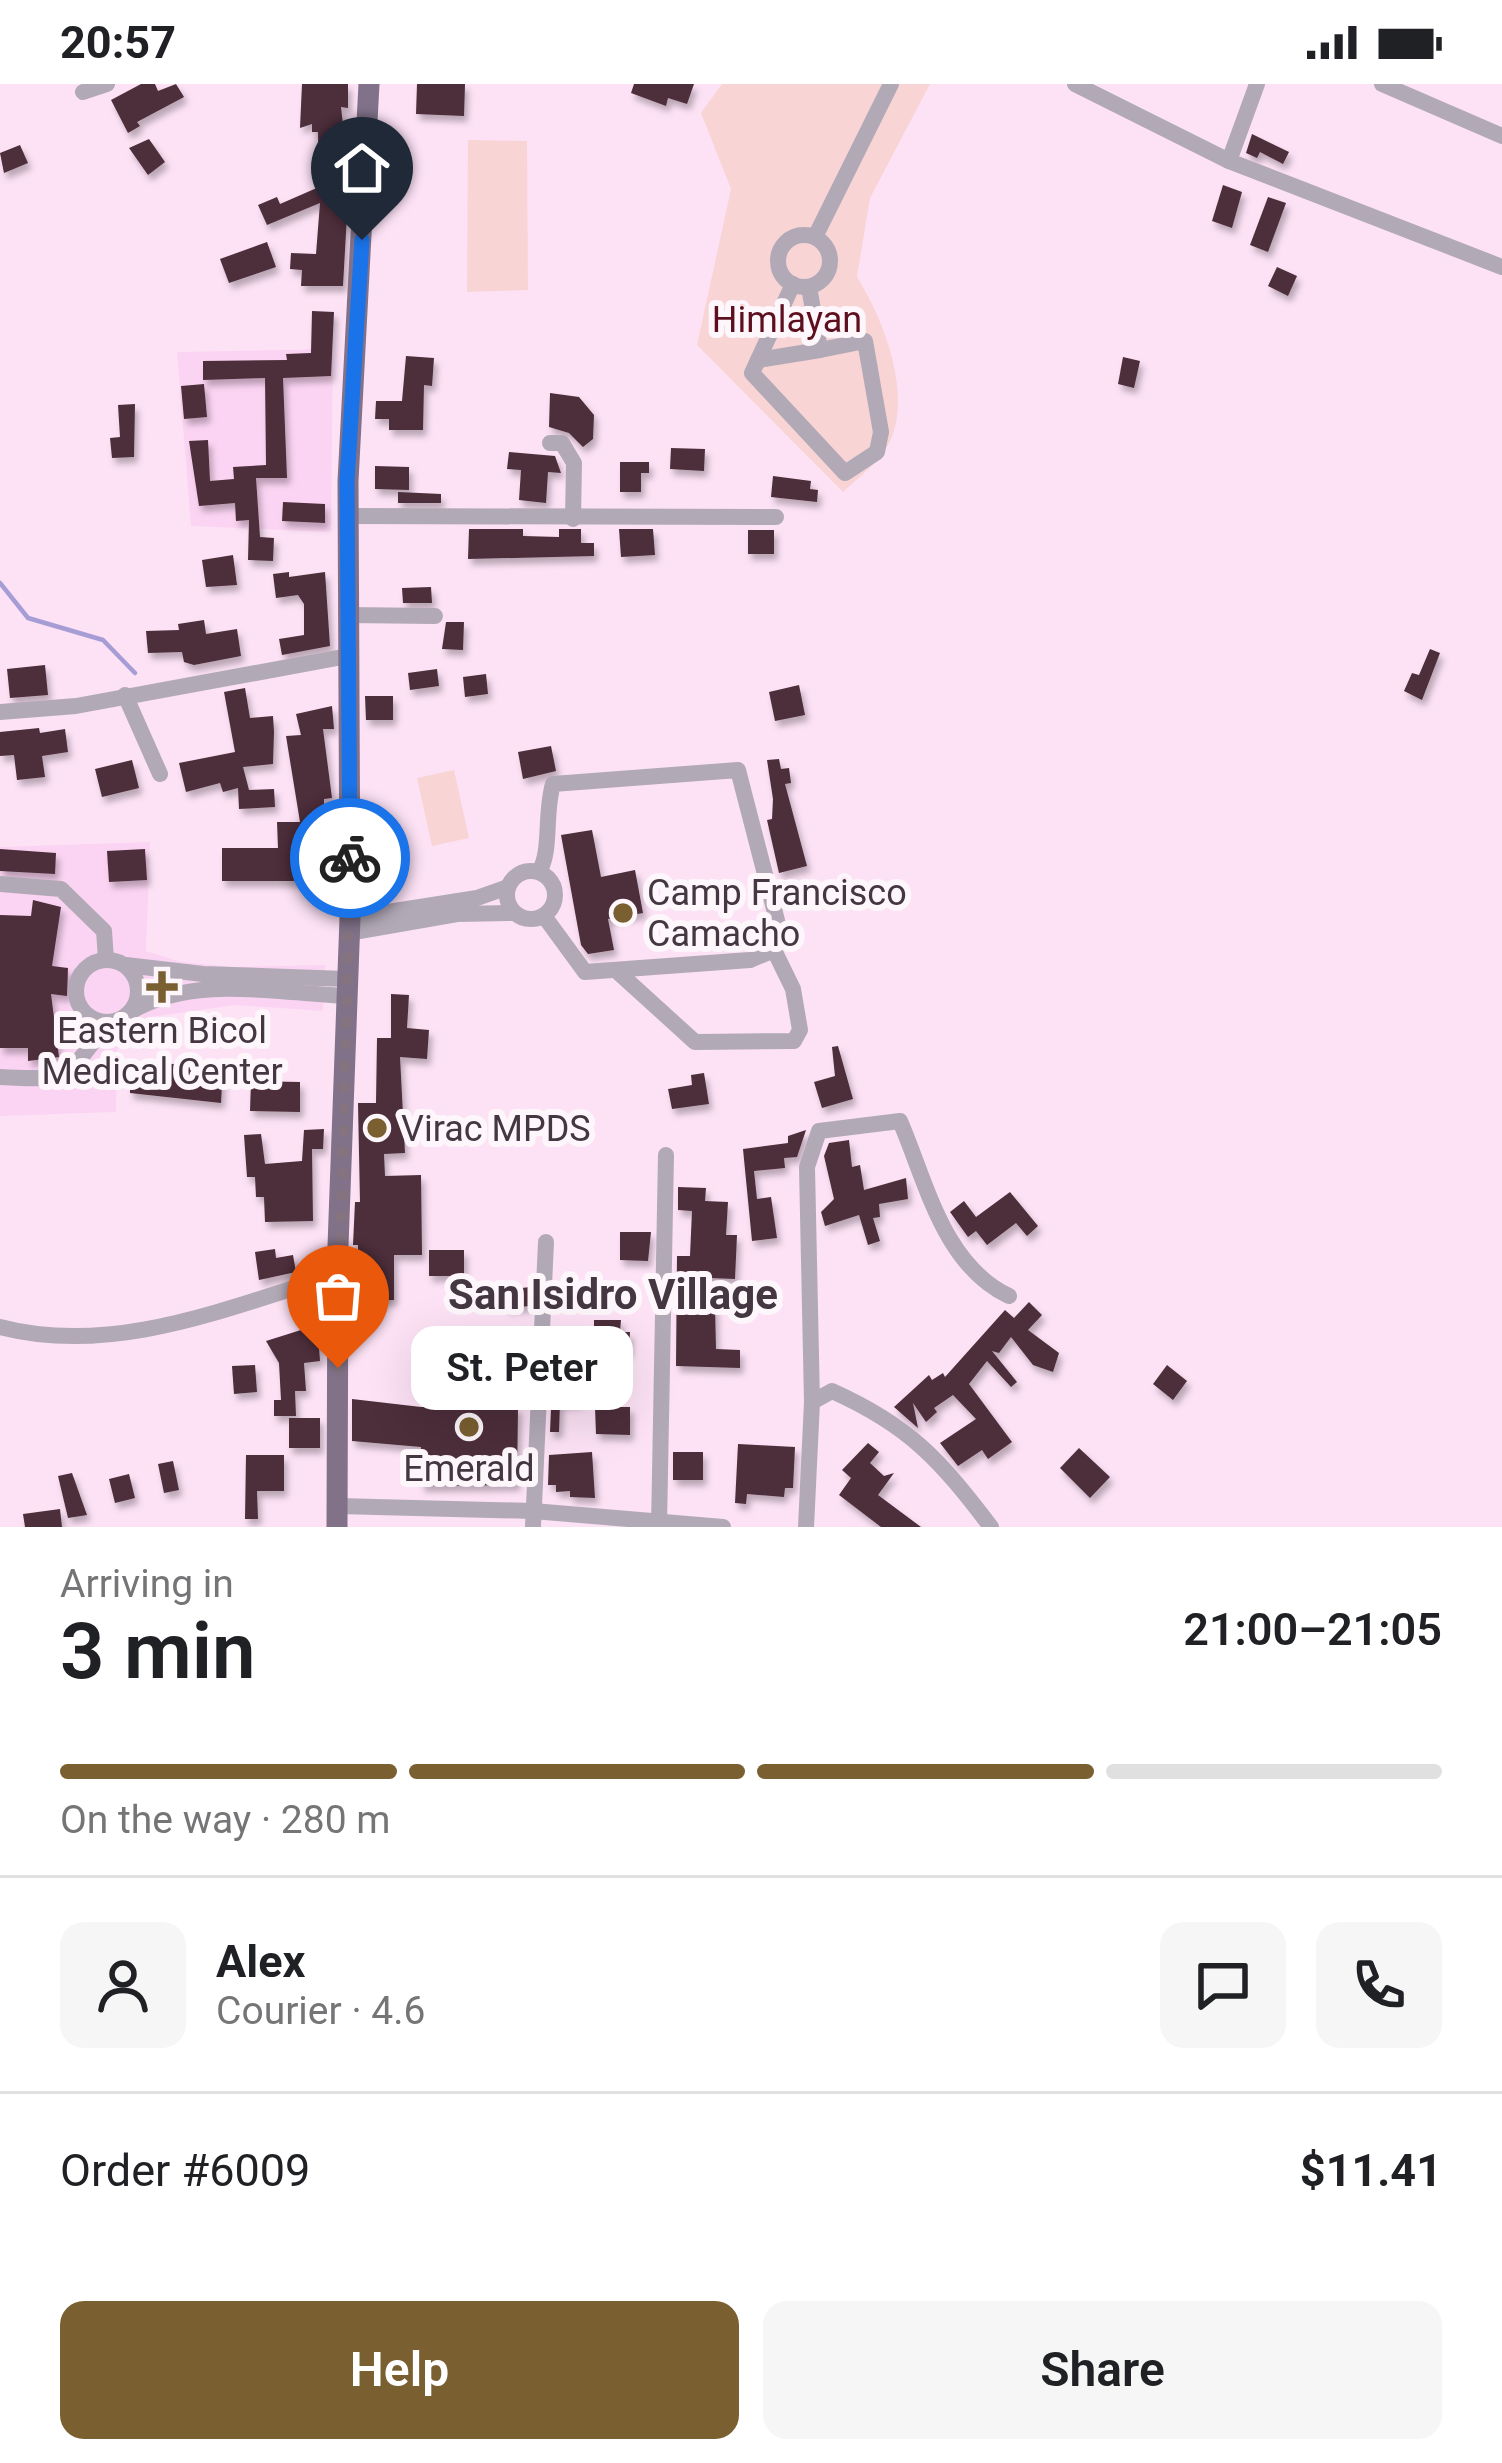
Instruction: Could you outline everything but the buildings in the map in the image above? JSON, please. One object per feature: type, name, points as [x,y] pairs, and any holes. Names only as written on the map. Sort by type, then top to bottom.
[{"type":"main road","points":[[338,1516],[338,1274],[349,926],[348,516],[369,84]]},
{"type":"street","points":[[83,92],[106,84]]},
{"type":"street","points":[[815,237],[891,84]]},
{"type":"street","points":[[1076,84],[1228,161],[1502,267]]},
{"type":"street","points":[[1228,161],[1257,84]]},
{"type":"street","points":[[1382,84],[1502,136]]},
{"type":"street","points":[[758,360],[820,350],[865,341],[881,432],[877,452],[845,473],[752,373],[758,360],[801,285],[823,279],[830,264],[827,248],[815,237],[790,239],[779,254],[781,272],[801,285],[820,350]]},
{"type":"street","points":[[550,443],[562,443],[574,463],[574,519]]},
{"type":"street","points":[[348,516],[776,518]]},
{"type":"street","points":[[347,615],[435,616]]},
{"type":"street","points":[[0,712],[43,711],[348,656]]},
{"type":"street","points":[[125,695],[160,775]]},
{"type":"street","points":[[539,872],[548,857],[544,815],[553,784],[738,770],[780,932],[774,950],[793,989],[800,1030],[794,1041],[695,1042],[618,973]]},
{"type":"street","points":[[349,926],[478,898],[508,887],[518,874],[539,872]]},
{"type":"street","points":[[349,926],[457,914],[514,913],[534,920],[544,916],[555,898],[554,887],[539,872]]},
{"type":"street","points":[[0,884],[61,889],[104,931],[106,959]]},
{"type":"street","points":[[508,887],[514,913]]},
{"type":"street","points":[[544,916],[585,972],[750,960],[774,950]]},
{"type":"street","points":[[112,1022],[84,1012],[76,993],[81,974],[106,959],[203,974],[346,987]]},
{"type":"street","points":[[126,965],[138,993],[130,1012]]},
{"type":"street","points":[[0,1077],[59,1078],[86,1058],[95,1037],[112,1022],[158,995],[200,989],[346,987]]},
{"type":"street","points":[[806,1527],[812,1402],[808,1167],[819,1130],[900,1121],[940,1226],[994,1287],[1009,1295]]},
{"type":"street","points":[[659,1523],[666,1155]]},
{"type":"street","points":[[533,1519],[546,1242]]},
{"type":"street","points":[[0,1327],[53,1339],[109,1336],[338,1274]]},
{"type":"street","points":[[812,1402],[832,1391],[891,1418],[949,1472],[992,1527]]},
{"type":"street","points":[[338,1516],[723,1527]]},
{"type":"shaded area","points":[[333,349],[331,532],[191,526],[177,352]]},
{"type":"shaded area","name":"Eastern Bicol Medical Center","points":[[150,842],[146,951],[181,962],[232,967],[325,965],[323,1011],[235,1005],[151,1017],[126,1029],[117,1051],[116,1112],[0,1116],[0,847]]},
{"type":"green space","name":"Himlayan","points":[[722,84],[930,84],[870,198],[857,277],[892,359],[897,382],[895,426],[879,458],[843,492],[697,345],[731,189],[701,113]]},
{"type":"green space","points":[[468,140],[527,141],[528,290],[467,292]]},
{"type":"green space","points":[[454,770],[469,838],[432,846],[417,778]]},
{"type":"waterway","points":[[0,583],[28,618],[103,640],[135,673]]},
{"type":"way so far","points":[[338,1368],[350,858]]},
{"type":"place","name":"Camp Francisco Camacho","points":[[623,913]]},
{"type":"place","name":"Eastern Bicol Medical Center","points":[[162,987]]},
{"type":"place","name":"Virac MPDS","points":[[377,1128]]},
{"type":"place","name":"St. Peter","points":[[338,1368]]},
{"type":"place","name":"Emerald","points":[[469,1427]]},
{"type":"district","name":"San Isidro Village","points":[[613,1294]]},
{"type":"route","points":[[350,858],[347,481],[362,240]]}]
